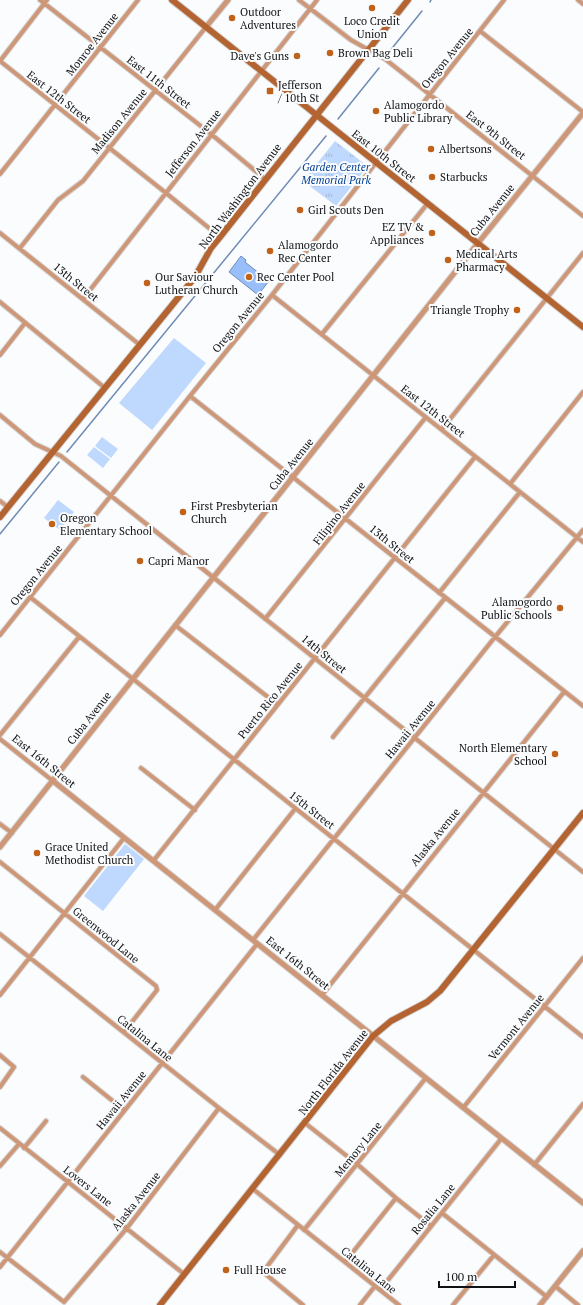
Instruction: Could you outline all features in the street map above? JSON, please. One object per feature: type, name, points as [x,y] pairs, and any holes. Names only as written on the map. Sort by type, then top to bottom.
[{"type":"main road","name":"East 10th Street","points":[[172,0],[583,327]]},
{"type":"main road","name":"North Washington Avenue","points":[[0,518],[195,277],[211,248],[408,0]]},
{"type":"main road","name":"North Florida Avenue","points":[[160,1305],[305,1124],[373,1036],[392,1021],[427,1002],[440,991],[583,813]]},
{"type":"street","name":"East 11th Street","points":[[40,0],[46,2],[265,179]]},
{"type":"street","name":"Monroe Avenue","points":[[0,174],[138,0]]},
{"type":"street","name":"Madison Avenue","points":[[20,248],[58,200],[83,181],[228,0]]},
{"type":"street","name":"East 9th Street","points":[[299,0],[351,40],[386,59],[583,216]]},
{"type":"street","name":"Jefferson Avenue","points":[[83,299],[317,0]]},
{"type":"street","name":"Oregon Avenue","points":[[0,636],[272,295],[504,0]]},
{"type":"street","points":[[578,0],[583,4]]},
{"type":"street","points":[[0,61],[46,2]]},
{"type":"street","points":[[480,31],[583,112]]},
{"type":"street","name":"East 12th Street","points":[[0,61],[220,237]]},
{"type":"street","name":"Cuba Avenue","points":[[0,847],[583,112]]},
{"type":"street","points":[[322,334],[428,203]]},
{"type":"street","name":"13th Street","points":[[0,233],[140,345]]},
{"type":"street","points":[[442,429],[583,252]]},
{"type":"street","name":"East 12th Street","points":[[272,295],[583,542]]},
{"type":"street","points":[[0,302],[106,388]]},
{"type":"street","points":[[0,355],[26,323]]},
{"type":"street","points":[[510,484],[583,392]]},
{"type":"street","name":"13th Street","points":[[190,396],[583,706]]},
{"type":"street","name":"14th Street","points":[[0,415],[35,444],[61,456],[583,872]]},
{"type":"street","name":"Filipino Avenue","points":[[265,619],[426,417]]},
{"type":"street","name":"Puerto Rico Avenue","points":[[154,860],[195,810],[277,704],[476,457]]},
{"type":"street","points":[[439,593],[520,492]]},
{"type":"street","points":[[0,501],[8,507]]},
{"type":"street","name":"Hawaii Avenue","points":[[0,1267],[162,1063],[333,838],[583,530]]},
{"type":"street","name":"15th Street","points":[[30,597],[583,1037]]},
{"type":"street","points":[[334,737],[446,598]]},
{"type":"street","points":[[175,625],[277,704]]},
{"type":"street","points":[[0,735],[79,637]]},
{"type":"street","name":"Alaska Avenue","points":[[322,995],[564,692]]},
{"type":"street","name":"East 16th Street","points":[[0,739],[124,838],[154,860],[425,1079],[583,1203]]},
{"type":"street","points":[[141,768],[195,810]]},
{"type":"street","points":[[215,910],[295,809]]},
{"type":"street","points":[[0,824],[12,833]]},
{"type":"street","points":[[0,995],[64,912],[124,838]]},
{"type":"street","name":"Greenwood Lane","points":[[0,862],[156,986],[157,990],[124,1032]]},
{"type":"street","name":"Catalina Lane","points":[[0,934],[219,1108],[280,1154]]},
{"type":"street","name":"Vermont Avenue","points":[[463,1108],[583,958]]},
{"type":"street","points":[[0,1055],[14,1067],[0,1086]]},
{"type":"street","points":[[84,1077],[124,1110]]},
{"type":"street","name":"Memory Lane","points":[[304,1230],[425,1079]]},
{"type":"street","points":[[534,1165],[583,1104]]},
{"type":"street","name":"Alaska Avenue","points":[[7,1258],[64,1302],[127,1228],[219,1108]]},
{"type":"street","points":[[24,1148],[46,1121]]},
{"type":"street","points":[[305,1124],[357,1164],[431,1226]]},
{"type":"street","name":"Lovers Lane","points":[[0,1128],[184,1274]]},
{"type":"street","name":"Rosalia Lane","points":[[380,1290],[501,1139]]},
{"type":"street","points":[[0,1166],[19,1144]]},
{"type":"street","name":"Catalina Lane","points":[[253,1189],[399,1305]]},
{"type":"street","points":[[345,1262],[396,1198]]},
{"type":"street","points":[[442,1212],[547,1297]]},
{"type":"street","points":[[298,1225],[263,1272],[303,1305]]},
{"type":"street","points":[[540,1305],[583,1251]]},
{"type":"street","points":[[0,1252],[7,1258]]},
{"type":"street","points":[[454,1305],[494,1254]]},
{"type":"street","points":[[360,1305],[375,1286]]},
{"type":"street","points":[[555,1286],[578,1305]]},
{"type":"green space","name":"Garden Center Memorial Park","points":[[335,141],[367,167],[336,206],[303,181]]},
{"type":"green space","points":[[174,338],[206,363],[152,430],[119,403]]},
{"type":"green space","points":[[102,437],[118,449],[111,458],[95,446]]},
{"type":"green space","points":[[94,447],[110,459],[103,468],[87,455]]},
{"type":"green space","points":[[58,500],[74,512],[60,530],[44,518]]},
{"type":"green space","points":[[125,844],[144,859],[103,911],[84,896]]},
{"type":"shaded area","name":"Rec Center Pool","points":[[241,256],[246,260],[245,262],[269,281],[258,295],[229,272]]},
{"type":"waterway","points":[[389,52],[422,11]]},
{"type":"waterway","points":[[338,119],[379,68]]},
{"type":"waterway","points":[[67,452],[326,136]]},
{"type":"waterway","points":[[0,534],[59,462]]},
{"type":"place","name":"Loco Credit Union","points":[[372,8]]},
{"type":"place","name":"Outdoor Adventures","points":[[232,18]]},
{"type":"place","name":"Brown Bag Deli","points":[[330,53]]},
{"type":"place","name":"Dave's Guns","points":[[297,56]]},
{"type":"place","name":"Jefferson / 10th St","points":[[270,91]]},
{"type":"place","name":"Alamogordo Public Library","points":[[376,111]]},
{"type":"place","name":"Albertsons","points":[[431,149]]},
{"type":"place","name":"Starbucks","points":[[432,177]]},
{"type":"place","name":"Girl Scouts Den","points":[[300,210]]},
{"type":"place","name":"EZ TV & Appliances","points":[[432,233]]},
{"type":"place","name":"Alamogordo Rec Center","points":[[270,251]]},
{"type":"place","name":"Medical Arts Pharmacy","points":[[448,260]]},
{"type":"place","name":"Rec Center Pool","points":[[249,277]]},
{"type":"place","name":"Our Saviour Lutheran Church","points":[[147,283]]},
{"type":"place","name":"Triangle Trophy","points":[[517,310]]},
{"type":"place","name":"First Presbyterian Church","points":[[183,512]]},
{"type":"place","name":"Oregon Elementary School","points":[[52,524]]},
{"type":"place","name":"Capri Manor","points":[[140,561]]},
{"type":"place","name":"Alamogordo Public Schools","points":[[560,608]]},
{"type":"place","name":"North Elementary School","points":[[555,754]]},
{"type":"place","name":"Grace United Methodist Church","points":[[37,853]]},
{"type":"place","name":"Full House","points":[[226,1270]]}]
